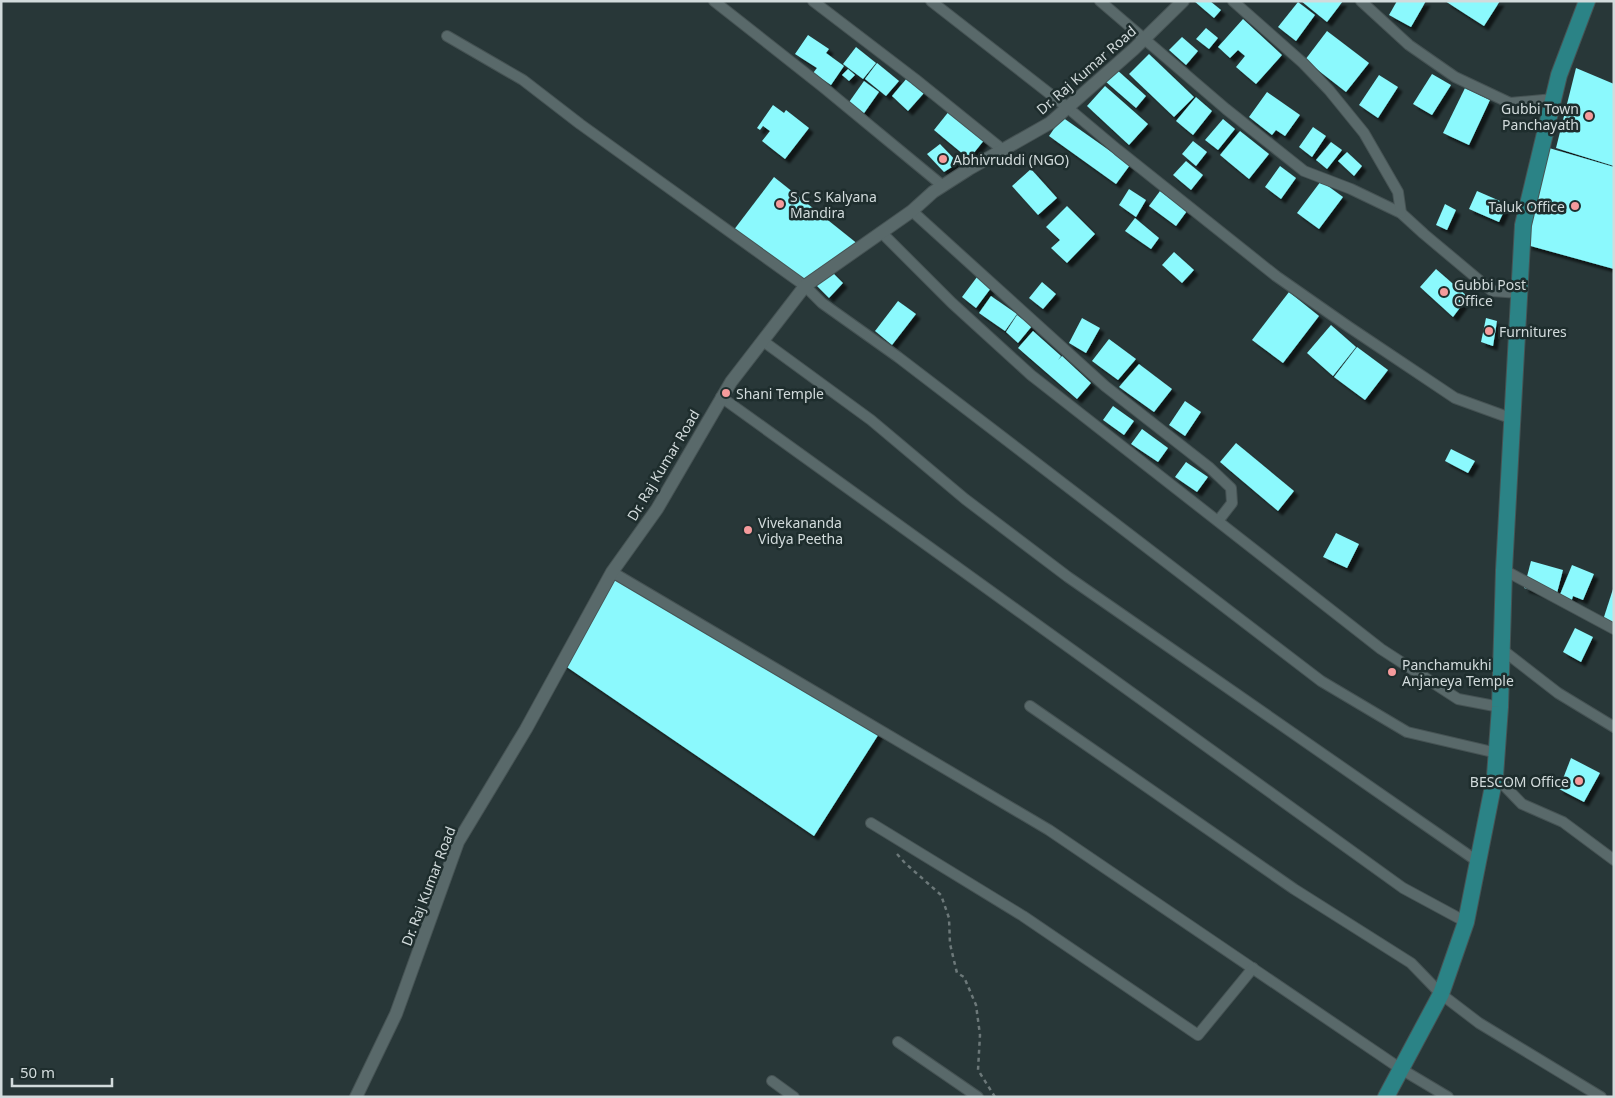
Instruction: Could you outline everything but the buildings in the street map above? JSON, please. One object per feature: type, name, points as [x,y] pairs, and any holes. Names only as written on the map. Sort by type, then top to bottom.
[{"type":"main road","points":[[1386,1097],[1441,994],[1466,922],[1495,776],[1500,708],[1500,648],[1523,226],[1559,75],[1587,1]]},
{"type":"street","points":[[714,1],[824,87],[943,186]]},
{"type":"street","points":[[814,1],[915,78],[1003,150]]},
{"type":"street","points":[[931,1],[1068,108],[1276,276],[1455,398],[1513,419]]},
{"type":"street","points":[[1100,1],[1226,108],[1304,171],[1351,189],[1401,213],[1492,290],[1519,294]]},
{"type":"street","name":"Dr. Raj Kumar Road","points":[[356,1097],[396,1014],[458,842],[526,728],[612,572],[657,509],[721,397],[762,341],[805,286],[912,211],[932,192],[1050,124],[1144,39],[1182,1]]},
{"type":"street","points":[[1233,1],[1303,63],[1329,90],[1364,133],[1398,192],[1401,213]]},
{"type":"street","points":[[1361,1],[1410,45],[1455,78],[1510,103],[1554,99]]},
{"type":"street","points":[[447,36],[523,80],[580,124],[805,286],[822,303],[898,358],[1321,681],[1407,732],[1497,753]]},
{"type":"street","points":[[912,211],[1105,386],[1210,468],[1231,488],[1232,503],[1218,521]]},
{"type":"street","points":[[880,232],[952,303],[1031,376],[1381,649],[1458,699],[1500,708]]},
{"type":"street","points":[[762,341],[871,420],[965,499],[1068,577],[1477,861]]},
{"type":"street","points":[[721,397],[1403,888],[1466,922]]},
{"type":"street","points":[[1504,570],[1614,629]]},
{"type":"street","points":[[612,572],[1049,830],[1401,1069],[1448,1097]]},
{"type":"street","points":[[1500,648],[1558,693],[1614,727]]},
{"type":"street","points":[[1030,706],[1294,889],[1410,963],[1441,994],[1479,1023],[1601,1097]]},
{"type":"street","points":[[1495,776],[1522,804],[1563,822],[1614,860]]},
{"type":"street","points":[[871,823],[1023,916],[1198,1035],[1253,968]]},
{"type":"street","points":[[898,1042],[978,1097]]},
{"type":"street","points":[[772,1081],[794,1097]]},
{"type":"path","points":[[894,850],[905,863],[941,895],[949,918],[950,944],[957,973],[964,977],[976,1005],[980,1035],[978,1070],[994,1097]]},
{"type":"place","name":"Gubbi Town Panchayath","points":[[1589,116]]},
{"type":"place","name":"Abhivruddi (NGO)","points":[[943,159]]},
{"type":"place","name":"S C S Kalyana Mandira","points":[[780,204]]},
{"type":"place","name":"Taluk Office","points":[[1575,206]]},
{"type":"place","name":"Gubbi Post Office","points":[[1444,292]]},
{"type":"place","name":"Furnitures","points":[[1489,331]]},
{"type":"place","name":"Shani Temple","points":[[726,393]]},
{"type":"place","name":"Vivekananda Vidya Peetha","points":[[748,530]]},
{"type":"place","name":"Panchamukhi Anjaneya Temple","points":[[1392,672]]},
{"type":"place","name":"BESCOM Office","points":[[1579,781]]}]
